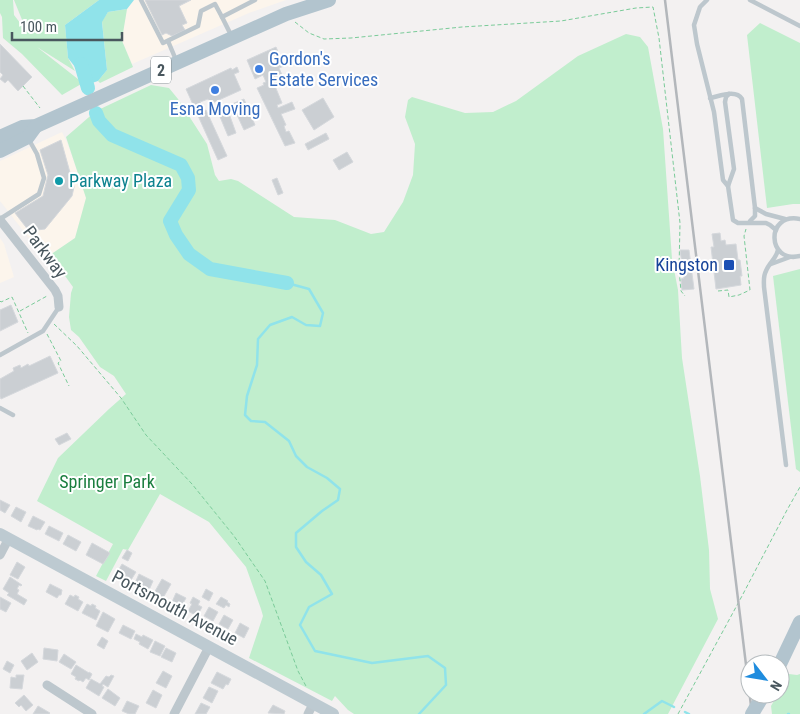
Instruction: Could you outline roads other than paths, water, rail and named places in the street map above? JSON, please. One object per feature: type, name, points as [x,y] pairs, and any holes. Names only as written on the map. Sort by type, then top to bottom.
[{"type":"main road","name":"2","points":[[0,151],[32,132],[232,38],[286,14],[329,0]]},
{"type":"main road","name":"2","points":[[0,137],[22,128],[32,132]]},
{"type":"main road","name":"Portsmouth Avenue","points":[[4,536],[209,647],[310,709],[333,714]]},
{"type":"main road","points":[[785,654],[799,623]]},
{"type":"street","name":"Parkway","points":[[0,219],[55,290],[58,296],[59,307]]},
{"type":"street","points":[[0,554],[4,536]]},
{"type":"street","points":[[174,714],[209,647]]},
{"type":"street","points":[[47,685],[92,714]]},
{"type":"lane","points":[[141,0],[163,43],[198,26],[201,10],[215,4],[232,38]]},
{"type":"lane","points":[[222,16],[255,0]]},
{"type":"lane","points":[[708,0],[700,7],[694,25],[715,121],[724,180],[728,186],[733,220],[738,223],[766,223],[776,230]]},
{"type":"lane","points":[[750,0],[800,26]]},
{"type":"lane","points":[[168,41],[178,63]]},
{"type":"lane","points":[[710,98],[735,93],[740,95],[742,99],[755,208],[754,216],[749,222]]},
{"type":"lane","points":[[728,186],[734,169],[725,102],[729,94]]},
{"type":"lane","points":[[0,219],[40,194],[44,178],[32,132]]},
{"type":"lane","points":[[755,208],[779,218],[800,219]]},
{"type":"lane","points":[[786,219],[781,222],[776,230],[774,240],[778,250],[791,257]]},
{"type":"lane","points":[[778,250],[765,273],[764,287],[786,465]]},
{"type":"lane","points":[[770,265],[791,257],[800,256]]},
{"type":"lane","points":[[0,355],[43,331],[59,307]]},
{"type":"lane","points":[[0,408],[13,415]]},
{"type":"water","points":[[99,0],[134,0],[127,9],[108,12],[102,22],[107,70],[98,81],[92,83],[86,81],[68,58],[65,25]]},
{"type":"waterway","points":[[81,64],[88,88]]},
{"type":"waterway","points":[[96,113],[99,121],[112,135],[181,165],[188,178],[189,190],[170,221],[176,235],[189,254],[210,269],[287,283]]},
{"type":"waterway","points":[[287,283],[309,289],[323,313],[320,326],[306,325],[292,317],[270,325],[258,339],[257,365],[247,396],[245,415],[251,421],[265,422],[289,441],[296,456],[307,467],[327,478],[340,489],[338,500],[296,533],[296,547],[306,562],[321,575],[332,594],[309,607],[300,625],[315,651],[372,663],[428,656],[445,668],[446,685],[419,714]]},
{"type":"waterway","points":[[644,714],[662,701],[674,707]]},
{"type":"waterway","points":[[685,712],[689,714]]},
{"type":"railway","points":[[665,0],[752,714]]},
{"type":"place","name":"Gordon's Estate Services","points":[[259,69]]},
{"type":"place","name":"Esna Moving","points":[[215,90]]},
{"type":"place","name":"Parkway Plaza","points":[[59,181]]},
{"type":"place","name":"Kingston","points":[[729,265]]},
{"type":"park label","name":"Springer Park","points":[[107,482]]}]
